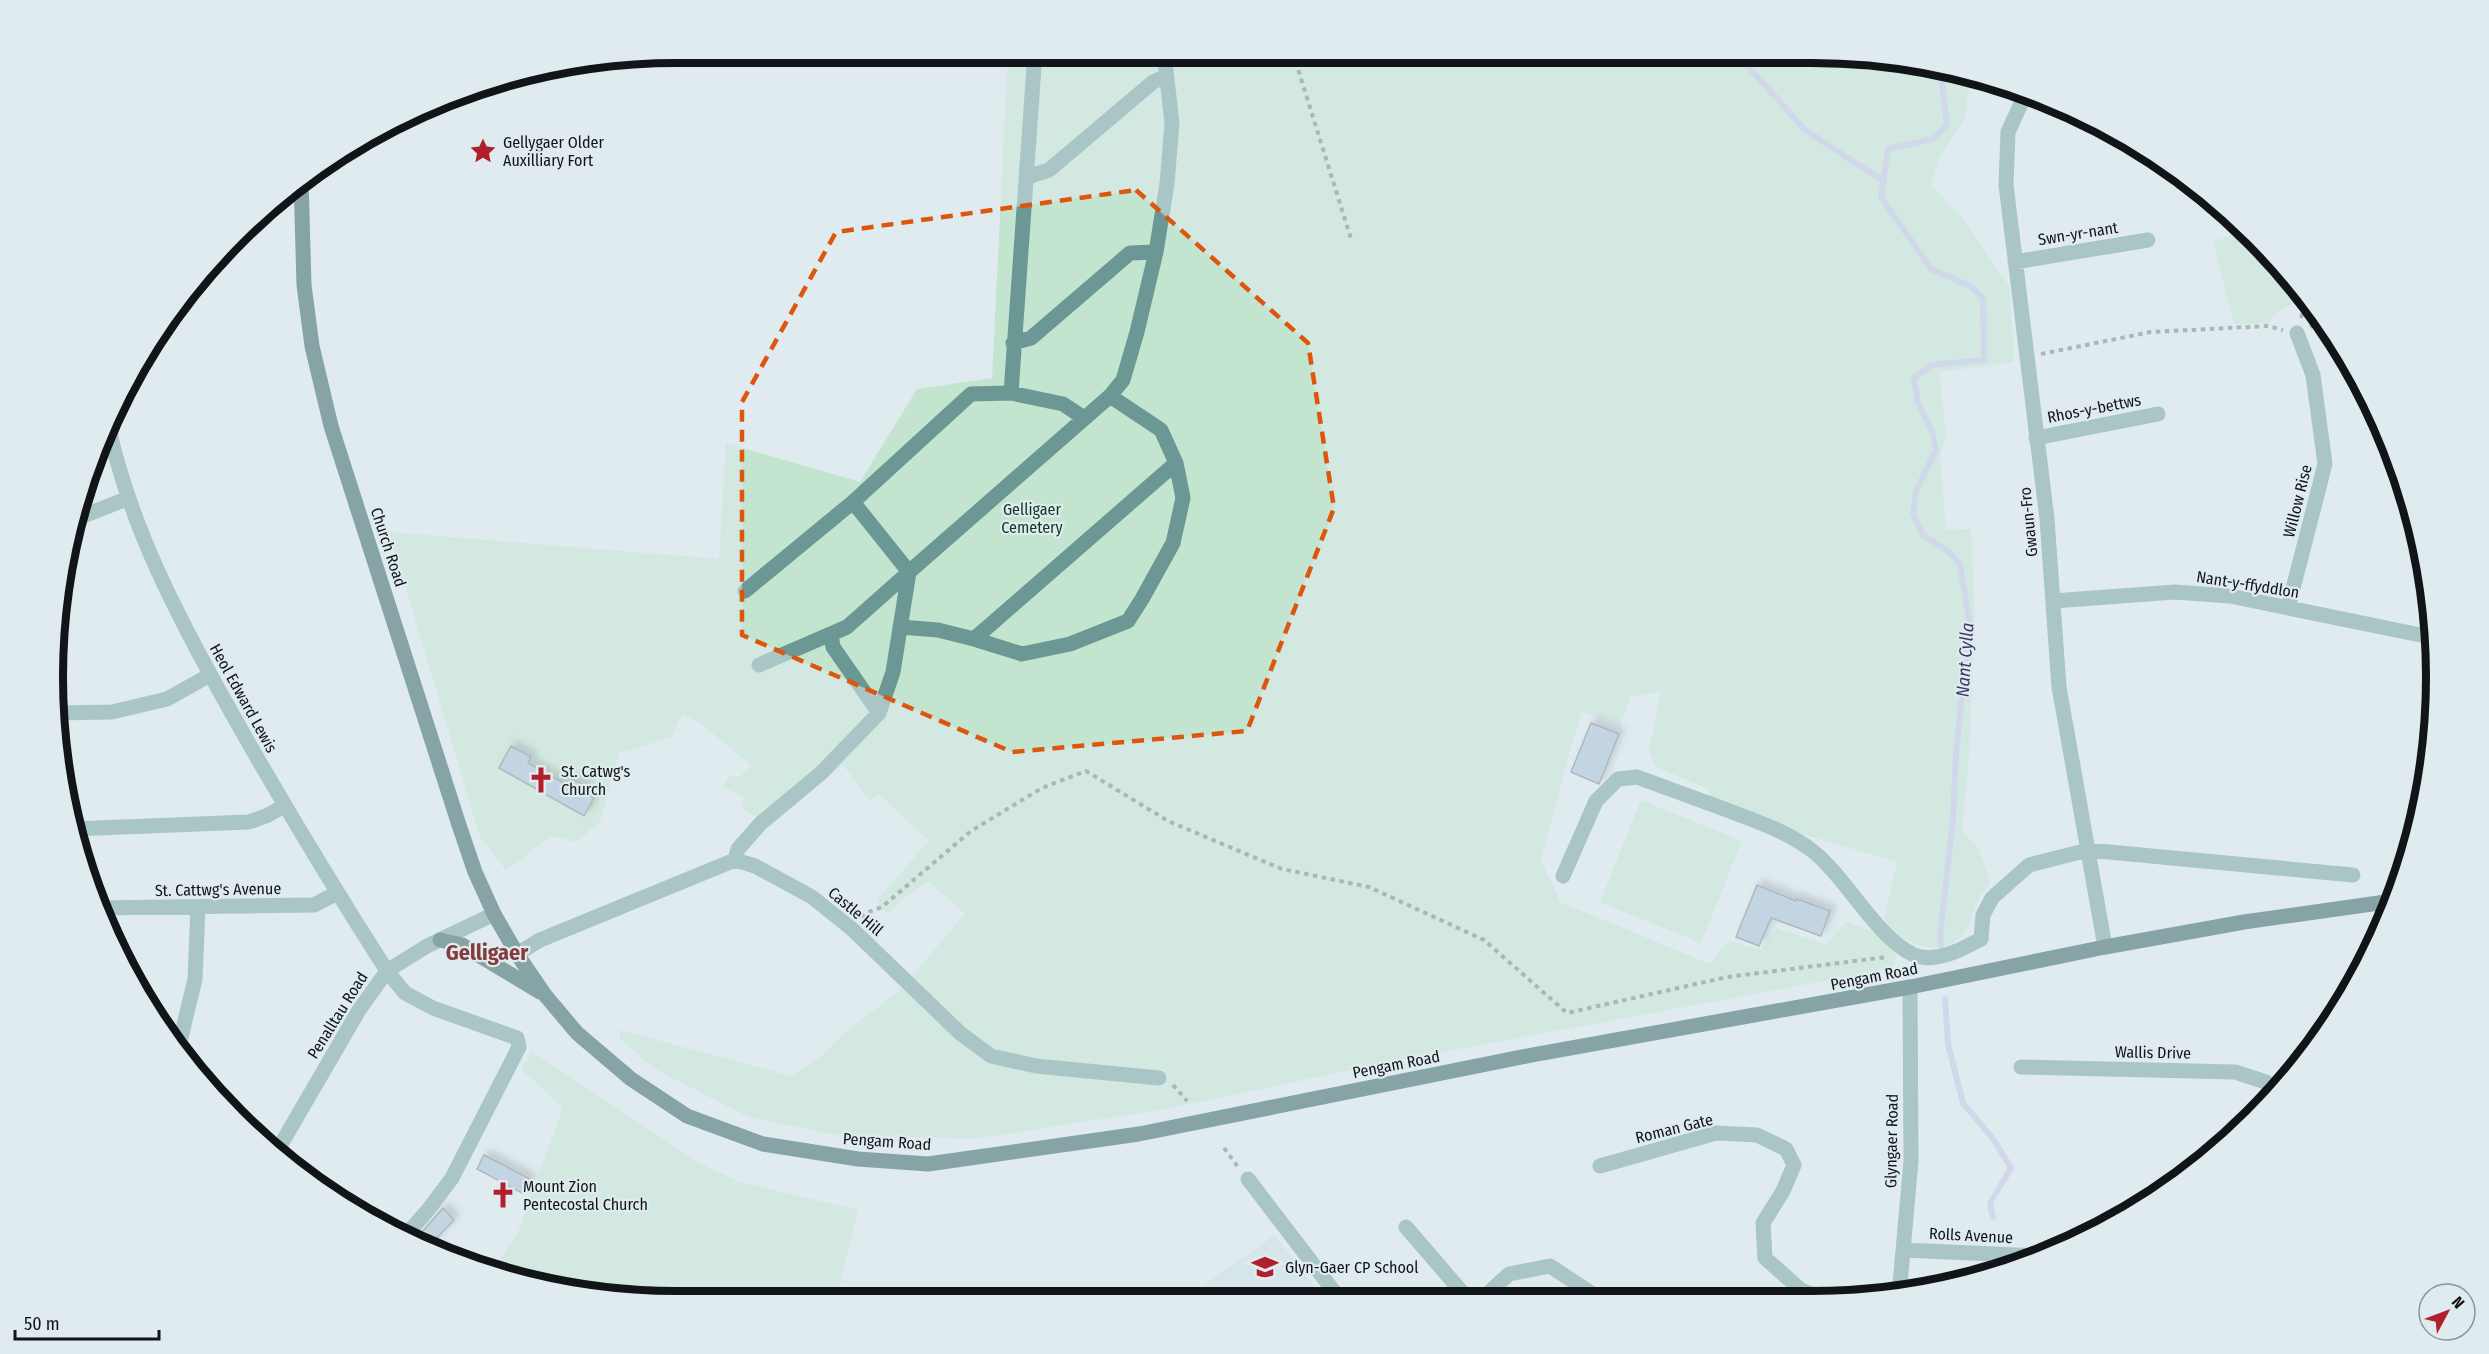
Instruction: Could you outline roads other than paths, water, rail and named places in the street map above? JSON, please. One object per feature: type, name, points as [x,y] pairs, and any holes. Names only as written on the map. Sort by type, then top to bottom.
[{"type":"main road","name":"Church Road","points":[[301,191],[304,285],[312,346],[331,426],[472,863],[494,914]]},
{"type":"main road","name":"Pengam Road","points":[[494,914],[517,954],[545,995],[577,1033],[631,1079],[687,1116],[763,1144],[858,1159],[928,1164],[1139,1134],[1532,1055],[1910,987],[2105,947],[2244,922],[2383,902]]},
{"type":"main road","points":[[440,939],[462,945],[545,995]]},
{"type":"street","points":[[1011,393],[1034,63]]},
{"type":"street","points":[[759,665],[847,627],[1110,396],[1123,380],[1156,252],[1167,184],[1172,123],[1165,63]]},
{"type":"street","points":[[1027,177],[1049,170],[1153,82],[1166,76]]},
{"type":"street","name":"Gwaun-Fro","points":[[2022,101],[2008,132],[2006,185],[2047,519],[2059,687],[2105,947]]},
{"type":"street","name":"Swn-yr-nant","points":[[2015,262],[2148,240]]},
{"type":"street","points":[[1013,343],[1031,338],[1130,253],[1156,252]]},
{"type":"street","name":"Willow Rise","points":[[2288,608],[2325,464],[2313,375],[2297,333]]},
{"type":"street","points":[[746,591],[853,502],[971,394],[1011,393],[1063,404],[1084,418]]},
{"type":"street","points":[[900,627],[938,630],[1022,654],[1070,644],[1128,621],[1173,543],[1183,498],[1176,463],[1161,430],[1110,396]]},
{"type":"street","name":"Rhos-y-bettws","points":[[2036,438],[2158,414]]},
{"type":"street","name":"Heol Edward Lewis","points":[[112,438],[129,498],[191,640],[284,806],[387,971],[405,993],[433,1008],[517,1038],[519,1047],[452,1178],[410,1230]]},
{"type":"street","points":[[974,639],[1176,463]]},
{"type":"street","points":[[85,515],[129,498]]},
{"type":"street","points":[[517,954],[540,940],[735,861],[738,849],[761,823],[821,773],[879,713],[893,672],[909,572],[853,502]]},
{"type":"street","name":"Nant-y-ffyddlon","points":[[2054,601],[2175,592],[2229,596],[2425,636]]},
{"type":"street","points":[[831,634],[833,646],[879,713]]},
{"type":"street","points":[[64,713],[112,712],[156,702],[167,699],[210,675]]},
{"type":"street","points":[[1563,876],[1596,801],[1618,779],[1637,777],[1769,826],[1813,851],[1839,877],[1889,937],[1913,955],[1935,957],[1956,952],[1981,939],[1983,915],[1992,898],[2029,866],[2088,850],[2353,875]]},
{"type":"street","points":[[82,829],[249,822],[284,806]]},
{"type":"street","name":"Castle Hill","points":[[735,861],[755,866],[812,897],[852,928],[960,1033],[991,1056],[1036,1066],[1159,1078]]},
{"type":"street","name":"St. Cattwg's Avenue","points":[[109,908],[314,905],[337,893]]},
{"type":"street","points":[[181,1038],[195,980],[198,908]]},
{"type":"street","name":"Penalltau Road","points":[[280,1146],[359,1010],[387,971],[405,957],[494,914]]},
{"type":"street","name":"Glyngaer Road","points":[[1900,1285],[1911,1161],[1910,987]]},
{"type":"street","name":"Wallis Drive","points":[[2021,1067],[2235,1072],[2266,1082],[2268,1088]]},
{"type":"street","name":"Roman Gate","points":[[1600,1166],[1716,1133],[1757,1135],[1786,1149],[1794,1165],[1783,1191],[1763,1223],[1765,1258],[1804,1291]]},
{"type":"street","points":[[1248,1179],[1334,1291]]},
{"type":"street","points":[[1406,1227],[1461,1291]]},
{"type":"street","name":"Rolls Avenue","points":[[1903,1250],[2017,1255]]},
{"type":"street","points":[[1491,1291],[1509,1274],[1550,1266],[1588,1291]]},
{"type":"waterway","points":[[1745,63],[1805,130],[1883,181]]},
{"type":"waterway","name":"Nant Cylla","points":[[1941,77],[1947,124],[1933,139],[1888,149],[1881,197],[1931,269],[1970,286],[1983,298],[1984,360],[1932,365],[1914,378],[1918,403],[1932,431],[1936,450],[1916,491],[1913,515],[1923,535],[1948,551],[1960,564],[1969,620],[1956,755],[1953,819],[1940,936],[1942,956]]},
{"type":"waterway","name":"Nant Cylla","points":[[1945,999],[1948,1044],[1963,1103],[1994,1140],[2011,1168],[1990,1203],[1993,1217]]},
{"type":"place","name":"Gellygaer Older Auxilliary Fort","points":[[483,151]]},
{"type":"place","name":"St. Catwg's Church","points":[[541,780]]},
{"type":"place","name":"Mount Zion Pentecostal Church","points":[[503,1195]]},
{"type":"place","name":"Glyn-Gaer CP School","points":[[1265,1267]]},
{"type":"district","name":"Gelligaer","points":[[487,952]]},
{"type":"park label","name":"Gelligaer Cemetery","points":[[1032,518]]}]
